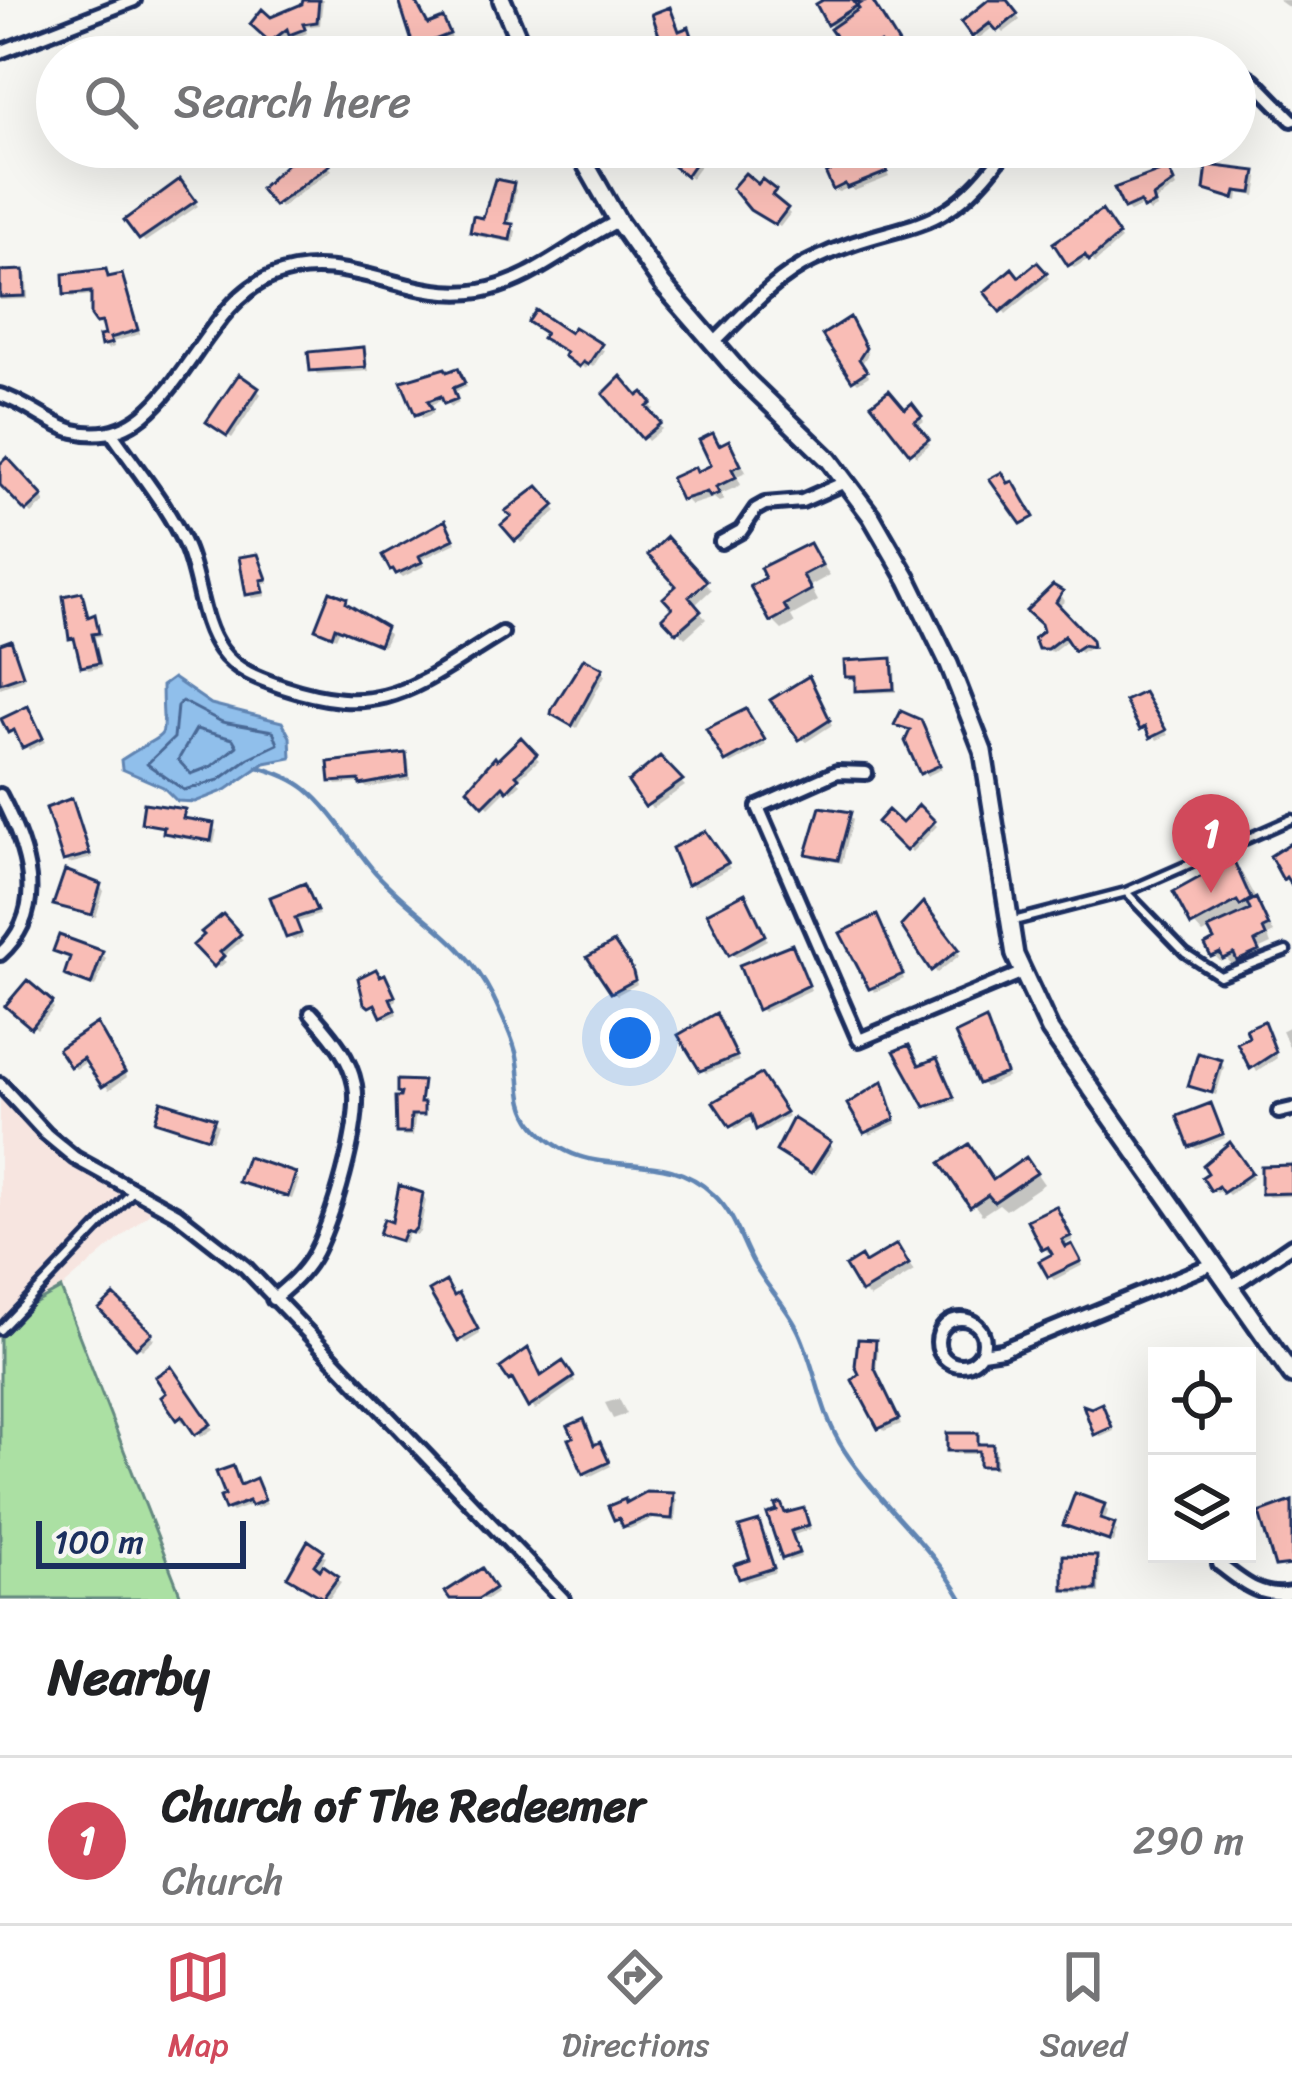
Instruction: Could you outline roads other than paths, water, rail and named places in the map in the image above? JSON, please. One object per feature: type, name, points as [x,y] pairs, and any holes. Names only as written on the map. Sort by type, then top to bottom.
[{"type":"main road","points":[[502,0],[517,36]]},
{"type":"main road","points":[[587,168],[663,285],[713,344],[801,429],[871,516],[908,580],[967,706],[990,781],[1007,922],[1022,974],[1050,1030],[1292,1375]]},
{"type":"street","points":[[41,36],[134,0]]},
{"type":"street","points":[[0,52],[36,38]]},
{"type":"street","points":[[1256,83],[1292,120]]},
{"type":"street","points":[[713,344],[807,262],[921,226],[956,207],[993,168]]},
{"type":"street","points":[[0,395],[74,430],[111,432],[151,411],[226,308],[271,276],[329,266],[429,291],[479,291],[524,277],[618,221]]},
{"type":"street","points":[[111,432],[184,542],[218,646],[230,662],[249,674],[320,699],[369,701],[410,688],[502,633]]},
{"type":"street","points":[[721,542],[741,530],[765,504],[802,501],[845,482]]},
{"type":"street","points":[[866,773],[837,772],[758,807],[859,1040],[1022,974]]},
{"type":"street","points":[[0,795],[32,871],[28,912],[0,955]]},
{"type":"street","points":[[273,1299],[302,1272],[321,1243],[356,1116],[356,1088],[348,1062],[311,1013]]},
{"type":"street","points":[[0,1084],[75,1158],[213,1239],[563,1599]]},
{"type":"street","points":[[0,1111],[15,1102]]},
{"type":"street","points":[[1230,1287],[1292,1245]]},
{"type":"street","points":[[982,1353],[985,1338],[972,1320],[957,1318],[940,1331],[938,1347],[947,1360],[962,1365],[982,1353],[1002,1350],[1214,1264]]},
{"type":"street","points":[[1219,1564],[1256,1592],[1269,1596],[1292,1592]]},
{"type":"lane","points":[[1007,922],[1126,892],[1292,819]]},
{"type":"lane","points":[[1126,892],[1185,953],[1220,976],[1286,951]]},
{"type":"lane","points":[[0,1330],[132,1192]]},
{"type":"water","points":[[173,678],[211,704],[282,722],[290,737],[291,758],[265,763],[226,790],[195,802],[177,801],[163,787],[122,769],[121,760],[162,734],[162,686]]},
{"type":"waterway","points":[[258,767],[289,779],[316,798],[376,873],[468,959],[510,1033],[522,1101],[534,1125],[577,1156],[669,1170],[691,1178],[721,1202],[759,1273],[799,1332],[829,1421],[844,1450],[962,1599]]},
{"type":"place","name":"Church of The Redeemer","points":[[1211,893]]}]
